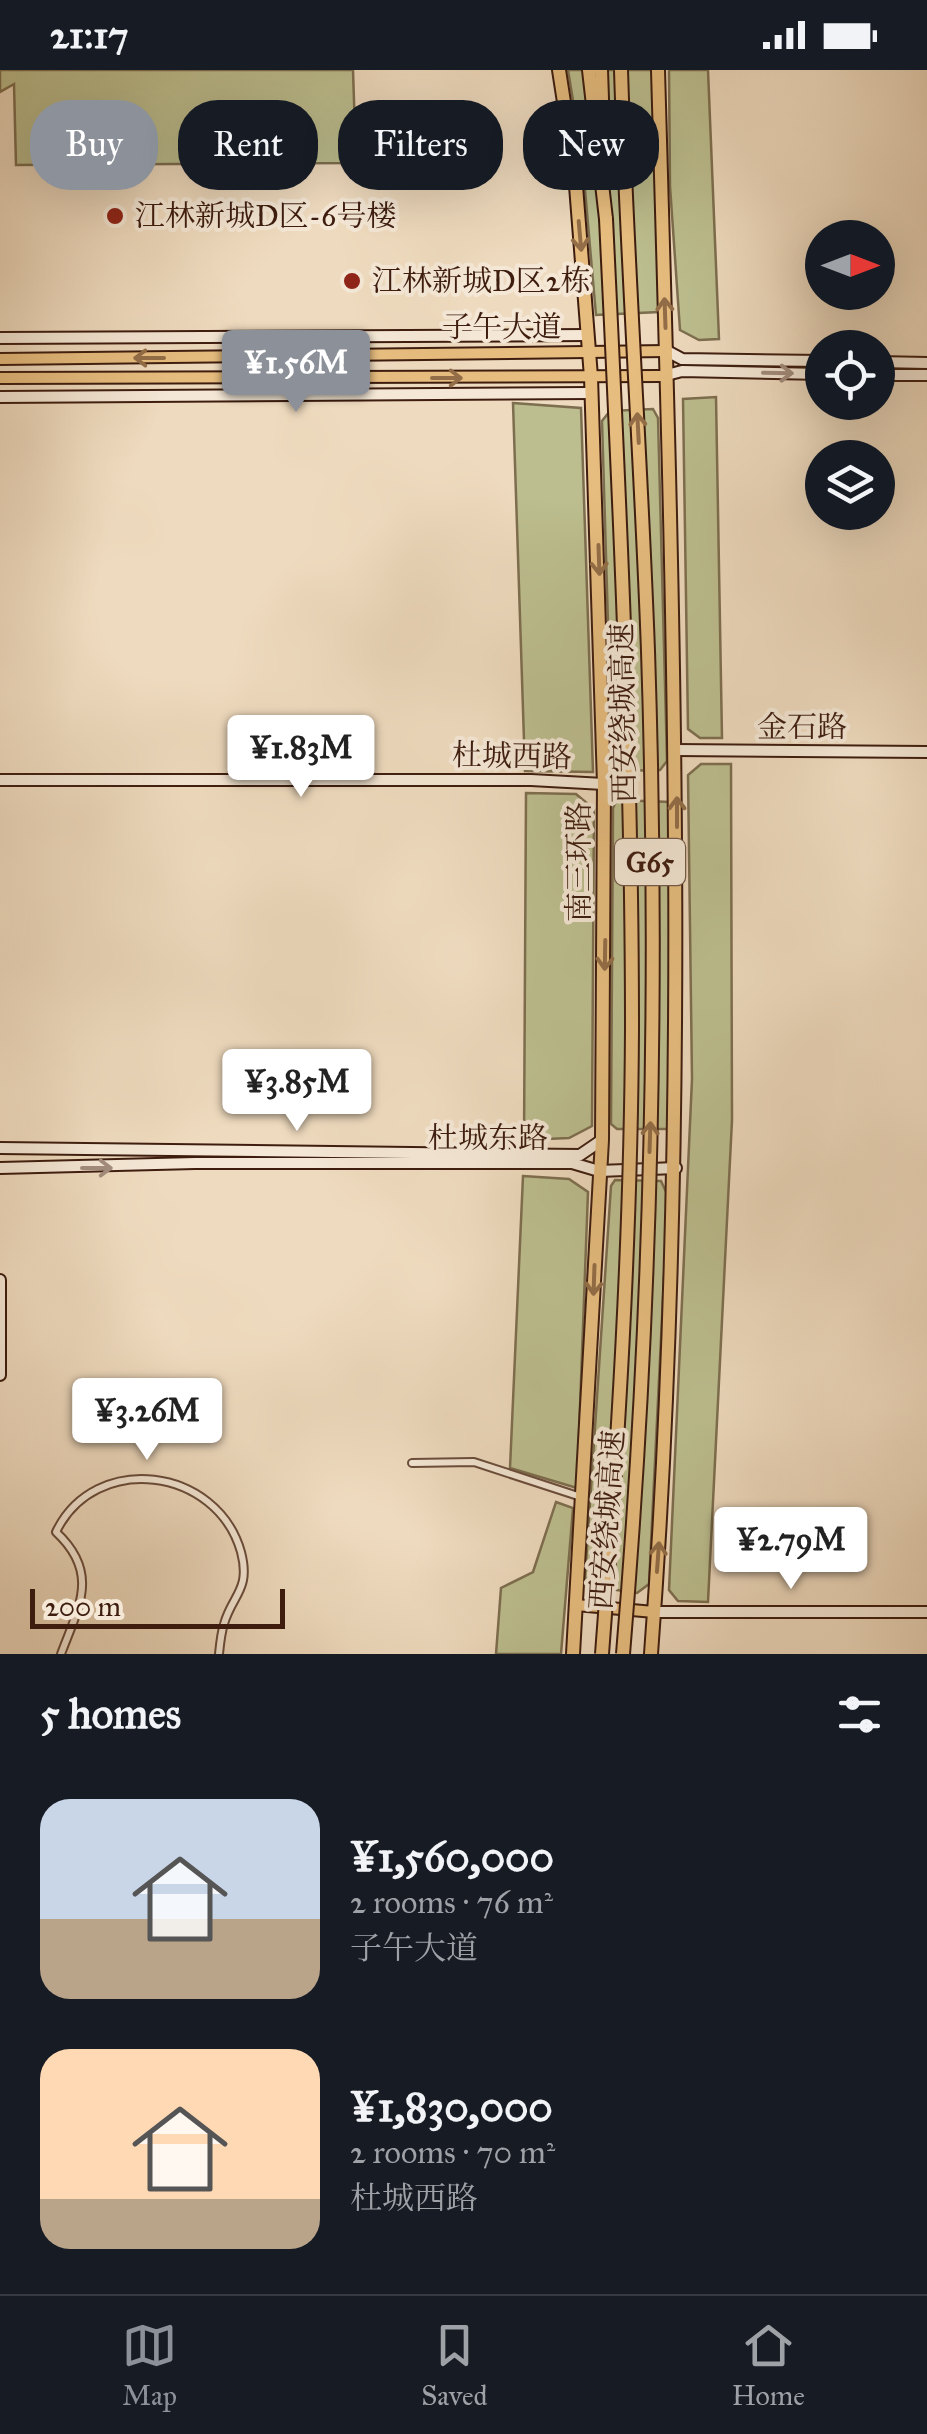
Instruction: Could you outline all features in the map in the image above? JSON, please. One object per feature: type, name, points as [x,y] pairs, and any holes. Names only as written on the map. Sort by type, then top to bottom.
[{"type":"highway","name":"南三环路","points":[[559,70],[575,173],[591,377],[604,784],[602,1140],[573,1654]]},
{"type":"highway","points":[[589,70],[606,219]]},
{"type":"highway","name":"西安绕城高速","points":[[601,70],[622,562],[632,1030],[625,1296],[602,1654]]},
{"type":"highway","name":"西安绕城高速","points":[[621,70],[648,654],[652,954],[645,1295],[623,1654]]},
{"type":"highway","points":[[651,1654],[676,1168],[676,750],[663,376],[667,352],[658,70]]},
{"type":"main road","name":"子午大道","points":[[0,360],[667,352]]},
{"type":"main road","name":"子午大道","points":[[0,378],[663,376]]},
{"type":"main road","points":[[576,1605],[654,1612]]},
{"type":"street","points":[[0,338],[588,334]]},
{"type":"street","name":"子午大道","points":[[667,352],[682,359],[805,361]]},
{"type":"street","points":[[895,362],[927,362]]},
{"type":"street","name":"子午大道","points":[[663,376],[682,371],[805,374]]},
{"type":"street","points":[[895,375],[927,376]]},
{"type":"street","points":[[0,398],[591,393]]},
{"type":"street","name":"金石路","points":[[676,750],[927,752]]},
{"type":"street","name":"杜城西路","points":[[0,780],[531,780],[604,784]]},
{"type":"street","name":"杜城东路","points":[[0,1148],[580,1154],[602,1140]]},
{"type":"street","name":"杜城东路","points":[[0,1168],[195,1163],[572,1163],[599,1171],[676,1168]]},
{"type":"street","points":[[0,1280],[0,1375]]},
{"type":"street","points":[[412,1462],[474,1462],[584,1498]]},
{"type":"street","points":[[61,1654],[83,1593],[80,1560],[56,1532],[81,1500],[128,1480],[180,1483],[199,1492],[214,1504],[240,1549],[240,1597],[225,1620],[219,1654]]},
{"type":"street","points":[[654,1612],[927,1612]]},
{"type":"green space","points":[[0,70],[353,70],[354,100],[338,100],[338,163],[318,163],[318,100],[178,100],[178,164],[158,164],[158,100],[30,100],[30,165],[16,165],[14,84],[0,92]]},
{"type":"green space","points":[[568,70],[653,70],[654,100],[573,100]]},
{"type":"green space","points":[[669,70],[708,70],[719,339],[699,340],[680,330],[670,186]]},
{"type":"green space","points":[[585,190],[656,190],[659,312],[596,315]]},
{"type":"green space","points":[[716,397],[722,738],[700,738],[688,729],[683,399]]},
{"type":"green space","points":[[513,403],[581,408],[593,772],[525,771]]},
{"type":"green space","points":[[653,409],[658,418],[667,761],[660,770],[622,771],[612,759],[602,421],[610,411]]},
{"type":"green space","points":[[701,764],[731,764],[732,1120],[708,1602],[678,1601],[669,1590],[692,1079],[688,775]]},
{"type":"green space","points":[[526,793],[576,794],[594,809],[592,1126],[569,1138],[524,1140]]},
{"type":"green space","points":[[617,800],[670,802],[670,1129],[617,1129],[611,1124],[613,808]]},
{"type":"green space","points":[[523,1176],[569,1179],[588,1192],[577,1488],[510,1468]]},
{"type":"green space","points":[[615,1180],[661,1181],[668,1196],[649,1584],[637,1593],[596,1587],[585,1578],[611,1186]]},
{"type":"green space","points":[[556,1502],[573,1508],[561,1654],[496,1654],[501,1588],[533,1572]]},
{"type":"place","name":"江林新城D区-6号楼","points":[[115,216]]},
{"type":"place","name":"江林新城D区2栋","points":[[352,281]]}]
